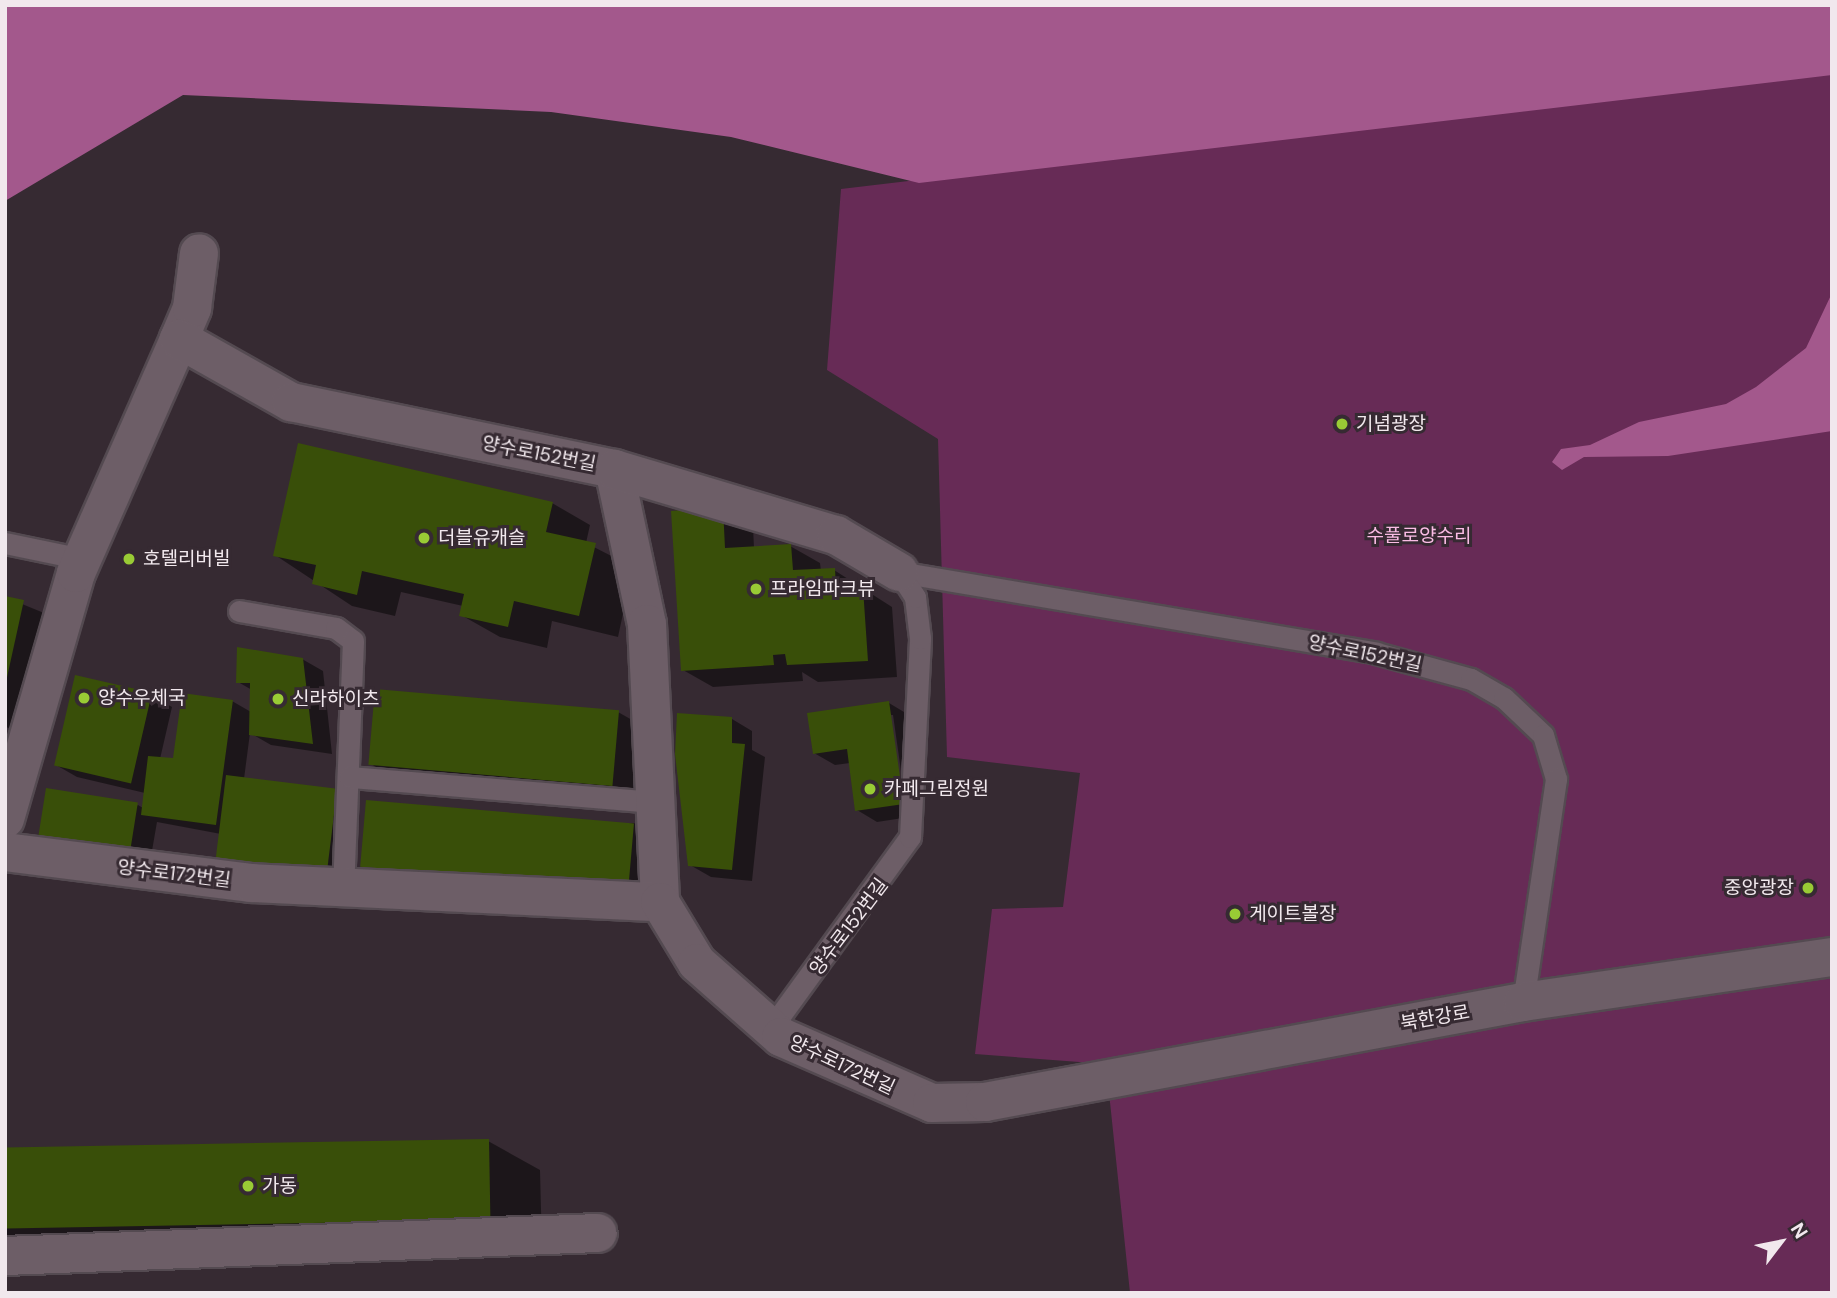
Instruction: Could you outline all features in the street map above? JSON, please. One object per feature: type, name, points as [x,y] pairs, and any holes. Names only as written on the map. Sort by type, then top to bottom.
[{"type":"street","points":[[5,819],[82,559],[192,308],[199,253]]},
{"type":"street","name":"양수로152번길","points":[[179,340],[291,402],[324,412],[614,469],[836,535],[899,572]]},
{"type":"street","name":"양수로172번길","points":[[614,469],[647,624],[660,901],[697,963],[771,1028],[891,1090],[932,1103],[985,1102],[1041,1089]]},
{"type":"street","name":"양수로172번길","points":[[5,852],[202,880],[660,901]]},
{"type":"street","name":"북한강로","points":[[1041,1089],[1523,1002],[1832,957]]},
{"type":"street","points":[[5,1256],[598,1233]]},
{"type":"lane","points":[[5,543],[82,559]]},
{"type":"lane","name":"양수로152번길","points":[[899,572],[1376,653],[1471,679],[1504,698],[1543,735],[1556,779],[1523,1002]]},
{"type":"lane","name":"양수로152번길","points":[[771,1028],[910,837],[920,638],[915,597],[899,572]]},
{"type":"lane","points":[[239,611],[349,635],[357,663],[343,887]]},
{"type":"lane","points":[[350,776],[656,802]]},
{"type":"green space","name":"수풀로양수리","points":[[1832,72],[1832,1293],[1130,1293],[1106,1064],[975,1054],[992,909],[1063,907],[1080,773],[947,757],[938,439],[827,370],[841,189]]},
{"type":"shaded area","points":[[5,5],[1832,5],[1832,75],[919,183],[731,137],[551,112],[183,95],[5,201]]},
{"type":"shaded area","points":[[1832,293],[1832,431],[1668,456],[1584,457],[1562,470],[1552,462],[1561,449],[1590,445],[1639,422],[1726,404],[1756,387],[1806,348]]},
{"type":"building","name":"더블유캐슬","points":[[298,443],[553,502],[546,532],[596,543],[579,616],[514,601],[508,627],[459,616],[464,594],[362,571],[357,595],[312,584],[316,565],[273,556]]},
{"type":"building","name":"프라임파크뷰","points":[[723,507],[725,548],[791,544],[793,570],[835,568],[836,590],[863,588],[868,661],[787,665],[785,654],[773,655],[774,665],[681,671],[671,511]]},
{"type":"building","points":[[5,596],[24,600],[6,682],[5,682]]},
{"type":"building","name":"신라하이츠","points":[[237,647],[303,658],[313,744],[249,735],[250,683],[236,683]]},
{"type":"building","points":[[75,675],[152,693],[131,783],[54,766]]},
{"type":"building","points":[[375,689],[619,710],[612,786],[368,765]]},
{"type":"building","points":[[182,693],[233,700],[216,825],[141,815],[148,756],[173,758]]},
{"type":"building","points":[[889,701],[904,804],[855,811],[847,749],[813,754],[807,713]]},
{"type":"building","points":[[677,713],[732,717],[732,743],[745,744],[732,870],[688,866],[675,754]]},
{"type":"building","points":[[226,775],[337,789],[327,874],[216,860]]},
{"type":"building","points":[[46,788],[138,803],[128,863],[36,848]]},
{"type":"building","points":[[366,800],[634,823],[628,890],[360,867]]},
{"type":"building","name":"가동","points":[[489,1139],[490,1220],[6,1228],[5,1147]]},
{"type":"place","name":"기념광장","points":[[1342,424]]},
{"type":"place","name":"더블유캐슬","points":[[424,538]]},
{"type":"place","name":"호텔리버빌","points":[[129,559]]},
{"type":"place","name":"프라임파크뷰","points":[[756,589]]},
{"type":"place","name":"양수우체국","points":[[84,698]]},
{"type":"place","name":"신라하이츠","points":[[278,699]]},
{"type":"place","name":"카페그림정원","points":[[870,789]]},
{"type":"place","name":"중앙광장","points":[[1808,888]]},
{"type":"place","name":"게이트볼장","points":[[1235,914]]},
{"type":"place","name":"가동","points":[[248,1186]]}]
